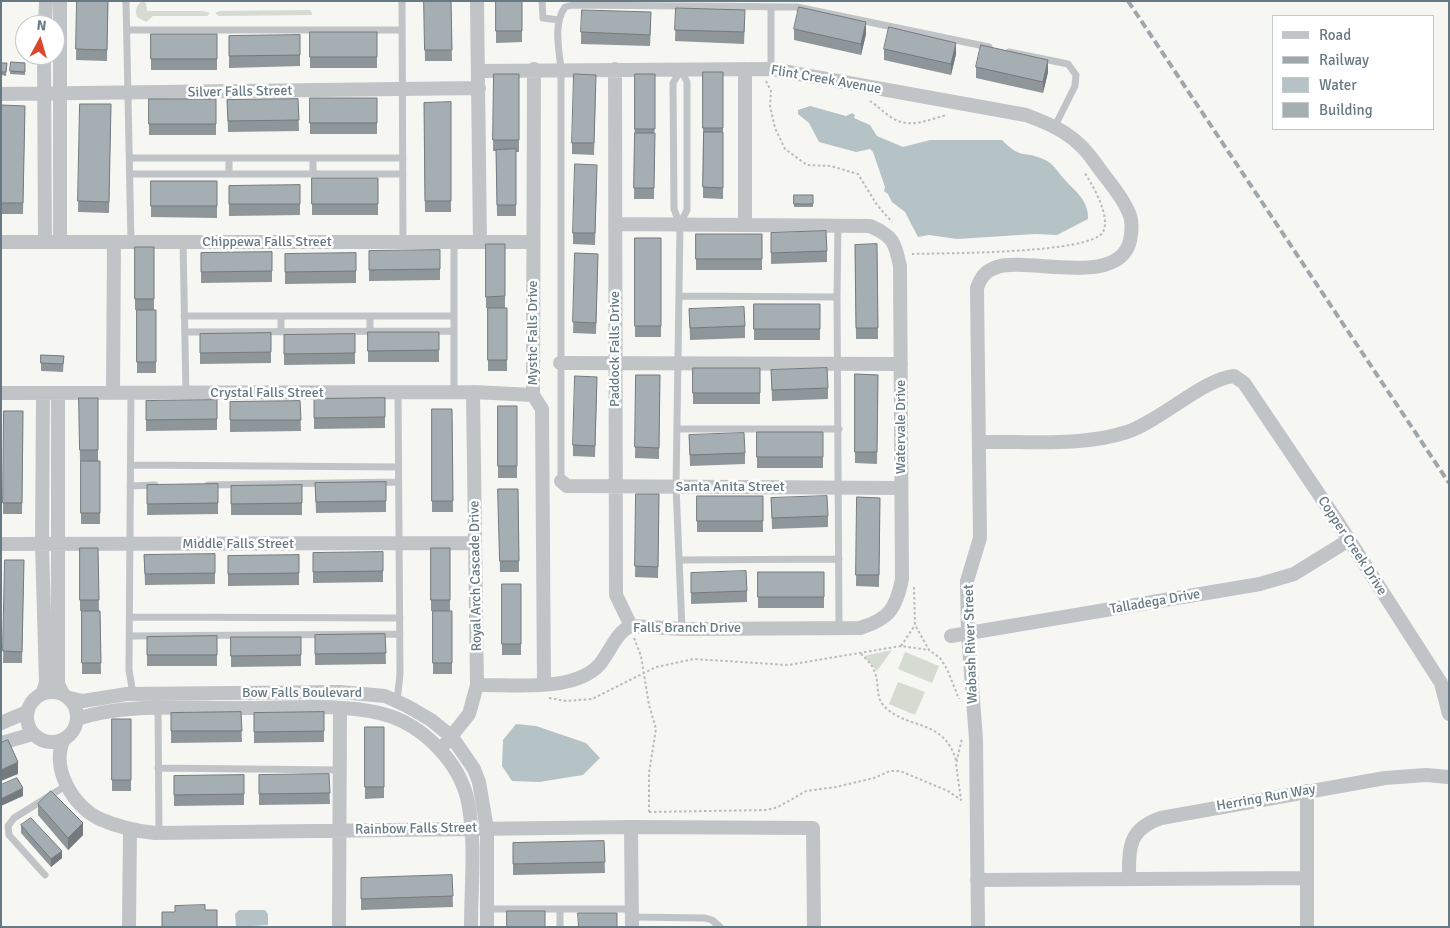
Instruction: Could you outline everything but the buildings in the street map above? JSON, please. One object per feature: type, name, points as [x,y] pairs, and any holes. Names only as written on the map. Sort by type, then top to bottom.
[{"type":"street","points":[[45,15],[46,1]]},
{"type":"street","points":[[60,1],[60,242]]},
{"type":"street","points":[[477,1],[480,242]]},
{"type":"street","points":[[44,65],[45,242]]},
{"type":"street","name":"Mystic Falls Drive","points":[[534,69],[533,395],[542,408],[543,689]]},
{"type":"street","name":"Paddock Falls Drive","points":[[615,69],[616,595],[631,626]]},
{"type":"street","points":[[745,69],[745,225]]},
{"type":"street","name":"Flint Creek Avenue","points":[[478,70],[745,69],[1026,115],[1056,126],[1084,147],[1129,211],[1132,229],[1128,248],[1112,262],[1087,268],[1011,265],[996,267],[983,274]]},
{"type":"street","name":"Silver Falls Street","points":[[1,94],[128,94],[479,88]]},
{"type":"street","points":[[615,224],[838,225],[870,226],[886,233],[893,232]]},
{"type":"street","name":"Watervale Drive","points":[[888,615],[898,597],[902,579],[900,266],[893,232]]},
{"type":"street","name":"Chippewa Falls Street","points":[[1,242],[533,242]]},
{"type":"street","points":[[113,393],[114,242]]},
{"type":"street","name":"Wabash River Street","points":[[978,927],[976,739],[968,634],[968,581],[980,538],[977,288],[983,274]]},
{"type":"street","points":[[560,363],[901,364]]},
{"type":"street","name":"Copper Creek Drive","points":[[980,442],[1094,440],[1128,432],[1158,418],[1221,377],[1234,376],[1244,383],[1349,540],[1440,683],[1449,714]]},
{"type":"street","name":"Crystal Falls Street","points":[[1,393],[473,392],[533,395]]},
{"type":"street","name":"Royal Arch Cascade Drive","points":[[441,750],[469,714],[477,685],[473,392]]},
{"type":"street","points":[[42,694],[46,683],[42,544],[43,393]]},
{"type":"street","points":[[58,393],[58,684],[77,711],[78,719],[75,727],[64,740],[58,756]]},
{"type":"street","name":"Santa Anita Street","points":[[561,481],[567,486],[615,487],[900,488]]},
{"type":"street","name":"Talladega Drive","points":[[951,636],[1260,584],[1294,574],[1349,540]]},
{"type":"street","name":"Middle Falls Street","points":[[1,544],[475,543]]},
{"type":"street","name":"Falls Branch Drive","points":[[477,685],[543,689],[583,678],[599,665],[624,629],[631,626],[682,629],[860,628],[873,624],[888,615]]},
{"type":"street","points":[[64,740],[46,741],[33,734],[29,727],[27,712],[30,704],[42,694],[49,692],[66,696]]},
{"type":"street","name":"Bow Falls Boulevard","points":[[66,696],[84,701],[133,694],[340,692],[385,696],[397,701],[431,720],[452,737],[477,775],[482,794],[486,828],[487,927]]},
{"type":"street","name":"Bow Falls Boulevard","points":[[78,719],[98,713],[158,709],[340,709],[384,714],[414,729],[441,750],[463,784],[468,802],[471,828],[471,927]]},
{"type":"street","points":[[339,927],[340,709]]},
{"type":"street","points":[[1,723],[27,712]]},
{"type":"street","points":[[1,743],[33,734]]},
{"type":"street","name":"Rainbow Falls Street","points":[[46,741],[58,756],[66,785],[76,799],[98,818],[130,830],[159,833],[471,828],[814,828],[814,927]]},
{"type":"street","name":"Herring Run Way","points":[[1129,879],[1130,844],[1137,831],[1148,822],[1161,818],[1385,778],[1426,775],[1449,777]]},
{"type":"street","points":[[1307,791],[1307,927]]},
{"type":"street","points":[[631,827],[632,918]]},
{"type":"street","points":[[129,927],[130,830]]},
{"type":"street","points":[[977,880],[1307,878]]},
{"type":"lane","points":[[126,1],[132,242]]},
{"type":"lane","points":[[402,1],[403,242]]},
{"type":"lane","points":[[542,1],[543,18],[559,20]]},
{"type":"lane","points":[[561,481],[561,69],[559,20],[565,7],[572,5],[797,7],[1068,64],[1076,75],[1075,86],[1056,126]]},
{"type":"lane","points":[[771,7],[771,74]]},
{"type":"lane","points":[[127,30],[402,30]]},
{"type":"lane","points":[[680,225],[687,210],[687,82],[681,70]]},
{"type":"lane","points":[[681,70],[673,83],[674,209],[680,225],[676,487],[682,629]]},
{"type":"lane","points":[[130,158],[403,158]]},
{"type":"lane","points":[[229,158],[229,174]]},
{"type":"lane","points":[[313,158],[313,174]]},
{"type":"lane","points":[[130,174],[403,174]]},
{"type":"lane","points":[[838,225],[839,627]]},
{"type":"lane","points":[[183,242],[186,393]]},
{"type":"lane","points":[[454,242],[454,392]]},
{"type":"lane","points":[[679,296],[837,297]]},
{"type":"lane","points":[[184,316],[454,316]]},
{"type":"lane","points":[[281,316],[281,332]]},
{"type":"lane","points":[[370,316],[370,332]]},
{"type":"lane","points":[[185,332],[454,331]]},
{"type":"lane","points":[[397,701],[400,674],[398,392]]},
{"type":"lane","points":[[131,393],[130,670],[133,694]]},
{"type":"lane","points":[[677,429],[839,429]]},
{"type":"lane","points":[[43,433],[58,433]]},
{"type":"lane","points":[[131,465],[398,467]]},
{"type":"lane","points":[[200,485],[398,482]]},
{"type":"lane","points":[[130,486],[160,485]]},
{"type":"lane","points":[[680,560],[839,560]]},
{"type":"lane","points":[[130,617],[400,618]]},
{"type":"lane","points":[[130,636],[400,634]]},
{"type":"lane","points":[[158,709],[159,833]]},
{"type":"lane","points":[[158,768],[339,770]]},
{"type":"lane","points":[[45,875],[9,834],[8,826],[14,818],[66,785]]},
{"type":"lane","points":[[487,909],[560,910],[632,918],[705,918],[712,920],[720,927]]},
{"type":"lane","points":[[560,910],[560,927]]},
{"type":"path","points":[[771,74],[764,79],[771,91],[770,106],[775,128],[785,149],[807,165],[831,166],[858,174],[893,232]]},
{"type":"path","points":[[863,97],[894,120],[902,122],[914,124],[954,113]]},
{"type":"path","points":[[912,255],[1068,247],[1097,239],[1103,232],[1104,217],[1098,198],[1082,168]]},
{"type":"path","points":[[914,578],[915,625],[929,650],[940,658],[947,669],[962,706]]},
{"type":"path","points":[[901,646],[915,625]]},
{"type":"path","points":[[631,626],[644,672],[649,705],[656,729],[648,773],[649,827]]},
{"type":"path","points":[[543,689],[551,699],[566,701],[592,699],[656,667],[694,659],[788,665],[901,646],[929,650]]},
{"type":"path","points":[[649,812],[767,810],[778,807],[806,791],[836,787],[874,778],[890,771],[900,771],[948,791],[961,800],[956,761],[946,739],[888,709],[877,692],[876,673],[861,654]]},
{"type":"path","points":[[956,761],[964,733]]},
{"type":"shaded area","points":[[142,1],[146,3],[147,11],[203,11],[210,13],[207,16],[153,16],[146,22],[136,15],[137,6]]},
{"type":"shaded area","points":[[309,10],[312,15],[219,16],[215,13],[220,11]]},
{"type":"shaded area","points":[[892,650],[877,671],[864,656]]},
{"type":"shaded area","points":[[905,652],[939,666],[932,683],[898,669]]},
{"type":"shaded area","points":[[898,682],[925,692],[915,715],[889,704]]},
{"type":"water","points":[[810,106],[846,116],[852,113],[855,115],[854,118],[870,125],[877,136],[903,147],[930,140],[1002,140],[1014,150],[1036,156],[1053,166],[1084,202],[1088,219],[1057,235],[1035,234],[957,239],[929,235],[918,237],[905,212],[892,202],[884,191],[885,187],[873,152],[870,149],[856,152],[819,142],[809,123],[798,114],[798,110]]},
{"type":"water","points":[[516,724],[536,726],[586,743],[600,758],[583,775],[539,782],[512,781],[502,766],[503,740]]},
{"type":"water","points":[[239,910],[265,910],[268,914],[268,925],[236,927],[235,914]]},
{"type":"railway","points":[[1128,1],[1449,483]]}]
